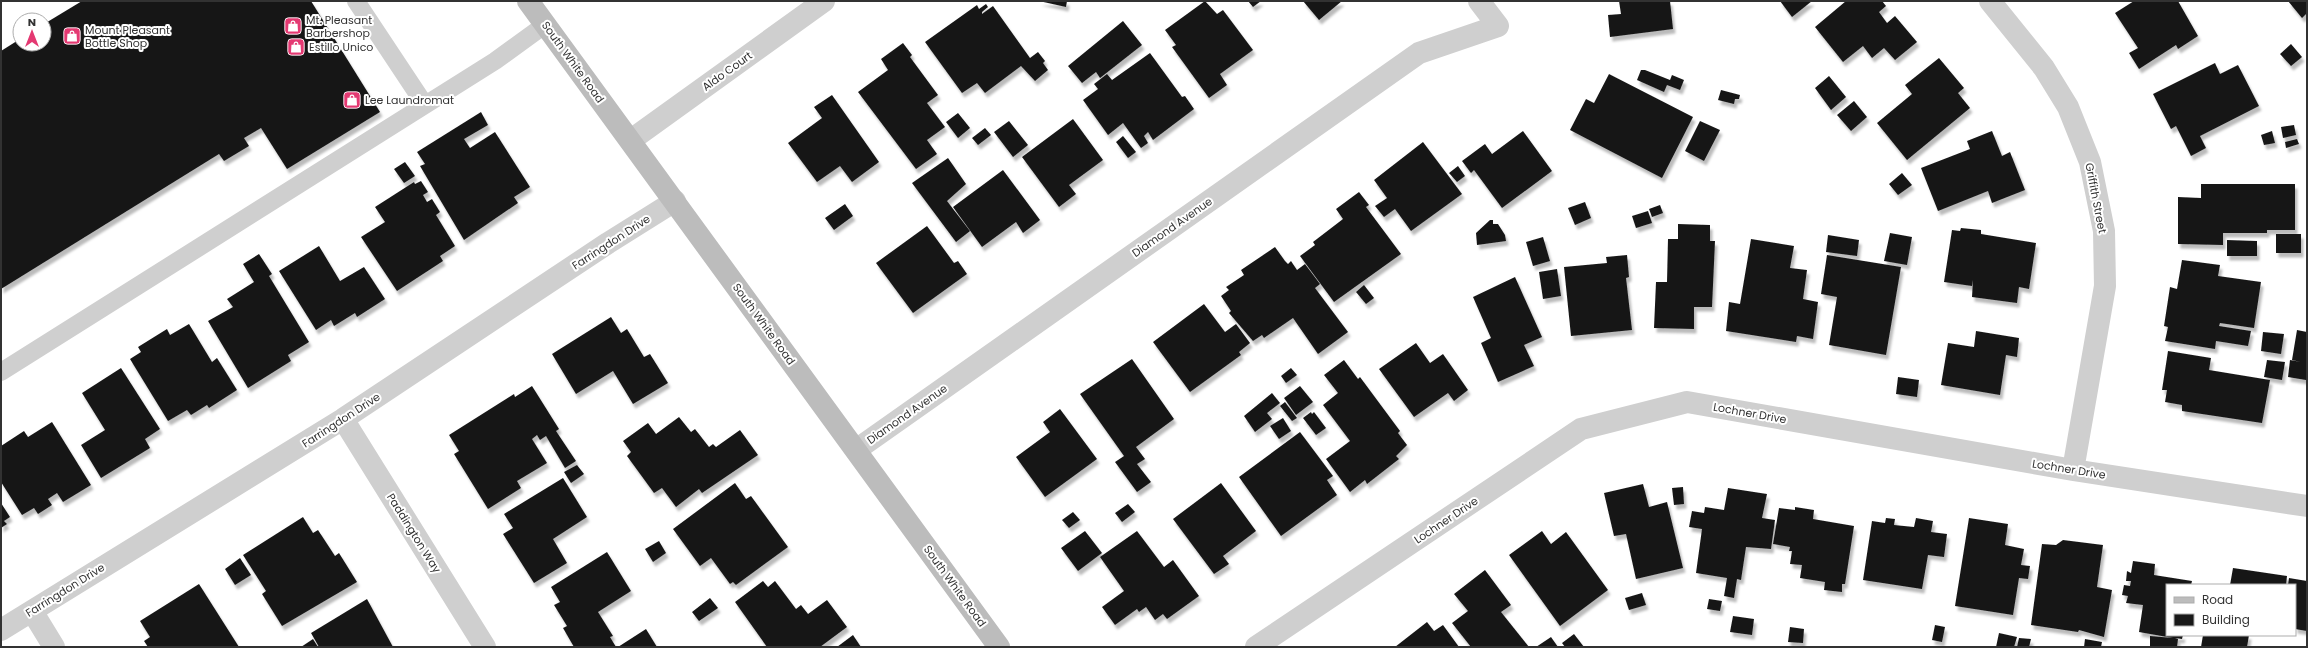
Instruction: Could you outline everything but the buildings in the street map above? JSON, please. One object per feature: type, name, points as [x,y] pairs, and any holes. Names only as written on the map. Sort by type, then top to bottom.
[{"type":"main road","name":"South White Road","points":[[528,1],[631,140],[999,647]]},
{"type":"street","name":"Aldo Court","points":[[631,140],[824,1]]},
{"type":"street","name":"Diamond Avenue","points":[[856,450],[1419,53],[1498,26],[1479,1]]},
{"type":"street","name":"Griffith Street","points":[[1990,1],[2044,68],[2068,107],[2090,162],[2104,231],[2105,286],[2073,470]]},
{"type":"street","name":"Farringdon Drive","points":[[1,630],[343,419],[608,243],[675,202]]},
{"type":"street","name":"Lochner Drive","points":[[1256,647],[1581,429],[1687,402],[2073,470],[2307,506]]},
{"type":"street","name":"Paddington Way","points":[[343,419],[485,647]]},
{"type":"street","points":[[32,611],[54,647]]},
{"type":"lane","points":[[356,1],[425,105]]},
{"type":"lane","points":[[1,372],[495,61],[546,24]]},
{"type":"place","name":"Mt. Pleasant Barbershop","points":[[293,26]]},
{"type":"place","name":"Mount Pleasant Bottle Shop","points":[[72,36]]},
{"type":"place","name":"Estillo Unico","points":[[296,47]]},
{"type":"place","name":"Lee Laundromat","points":[[352,100]]}]
